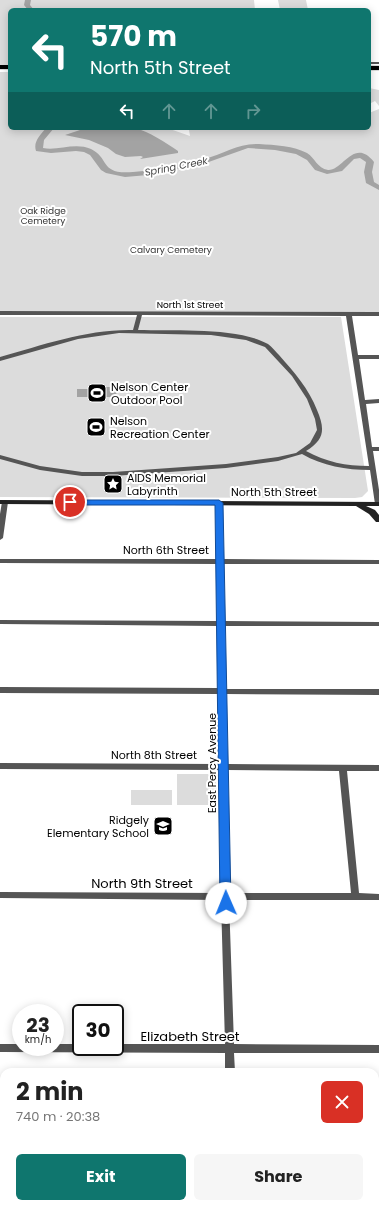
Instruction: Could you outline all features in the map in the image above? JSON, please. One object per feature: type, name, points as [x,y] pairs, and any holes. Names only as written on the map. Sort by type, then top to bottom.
[{"type":"main road","name":"North 5th Street","points":[[3,502],[379,505]]},
{"type":"main road","points":[[351,504],[365,507],[379,520]]},
{"type":"street","name":"North 1st Street","points":[[0,313],[379,314]]},
{"type":"street","points":[[135,331],[140,314]]},
{"type":"street","points":[[349,314],[379,505]]},
{"type":"street","points":[[350,323],[356,318],[365,314]]},
{"type":"street","points":[[0,359],[78,337],[106,332],[135,331],[230,335],[254,340],[268,346],[284,362],[303,387],[310,399],[318,419],[320,430],[316,439],[303,452],[291,457],[226,466],[101,474],[67,472],[40,468],[0,457]]},
{"type":"street","points":[[355,357],[379,357]]},
{"type":"street","points":[[362,402],[379,401]]},
{"type":"street","points":[[370,449],[379,449]]},
{"type":"street","points":[[303,452],[318,460],[337,466],[372,468]]},
{"type":"street","points":[[0,538],[3,502]]},
{"type":"street","name":"East Percy Avenue","points":[[219,503],[225,896],[230,1068]]},
{"type":"street","name":"North 6th Street","points":[[0,561],[379,562]]},
{"type":"street","points":[[0,622],[379,624]]},
{"type":"street","points":[[0,690],[379,692]]},
{"type":"street","name":"North 8th Street","points":[[0,766],[379,768]]},
{"type":"street","points":[[343,767],[356,896]]},
{"type":"street","name":"North 9th Street","points":[[0,896],[379,897]]},
{"type":"street","name":"Elizabeth Street","points":[[0,1048],[379,1049]]},
{"type":"green space","points":[[0,0],[254,0],[255,8],[8,8],[8,64],[0,64]]},
{"type":"green space","points":[[278,0],[306,0],[308,8],[280,8]]},
{"type":"green space","points":[[0,72],[8,72],[8,130],[173,130],[190,136],[189,130],[371,130],[371,112],[379,109],[379,312],[0,312]]},
{"type":"green space","points":[[371,88],[379,90],[379,106],[375,101],[371,103]]},
{"type":"green space","points":[[0,317],[341,317],[368,491],[362,497],[355,498],[0,497]]},
{"type":"green space","points":[[177,774],[214,774],[216,779],[217,805],[177,805]]},
{"type":"green space","points":[[131,790],[172,790],[172,805],[131,805]]},
{"type":"shaded area","points":[[80,130],[140,130],[163,141],[178,151],[178,153],[140,159],[143,157],[125,157],[89,140],[65,135]]},
{"type":"shaded area","name":"Nelson Center Outdoor Pool","points":[[102,387],[117,387],[116,397],[77,397],[77,389],[102,389]]},
{"type":"waterway","name":"Spring Creek","points":[[28,0],[27,5],[29,8]]},
{"type":"waterway","name":"Spring Creek","points":[[48,130],[40,140],[39,149],[45,151],[76,149],[87,150],[93,153],[104,168],[115,174],[132,175],[148,173],[207,160],[242,147],[259,146],[275,147],[299,152],[310,158],[312,163],[322,171],[327,172],[337,171],[351,157],[363,157],[370,162],[368,172],[370,183],[379,188]]},
{"type":"place","name":"Nelson Center Outdoor Pool","points":[[97,393]]},
{"type":"place","name":"Nelson Recreation Center","points":[[96,427]]},
{"type":"place","name":"AIDS Memorial Labyrinth","points":[[113,484]]},
{"type":"place","name":"Ridgely Elementary School","points":[[163,826]]},
{"type":"route","points":[[70,502],[219,503],[226,903]]},
{"type":"park label","name":"Oak Ridge Cemetery","points":[[43,216]]},
{"type":"park label","name":"Calvary Cemetery","points":[[171,250]]}]
